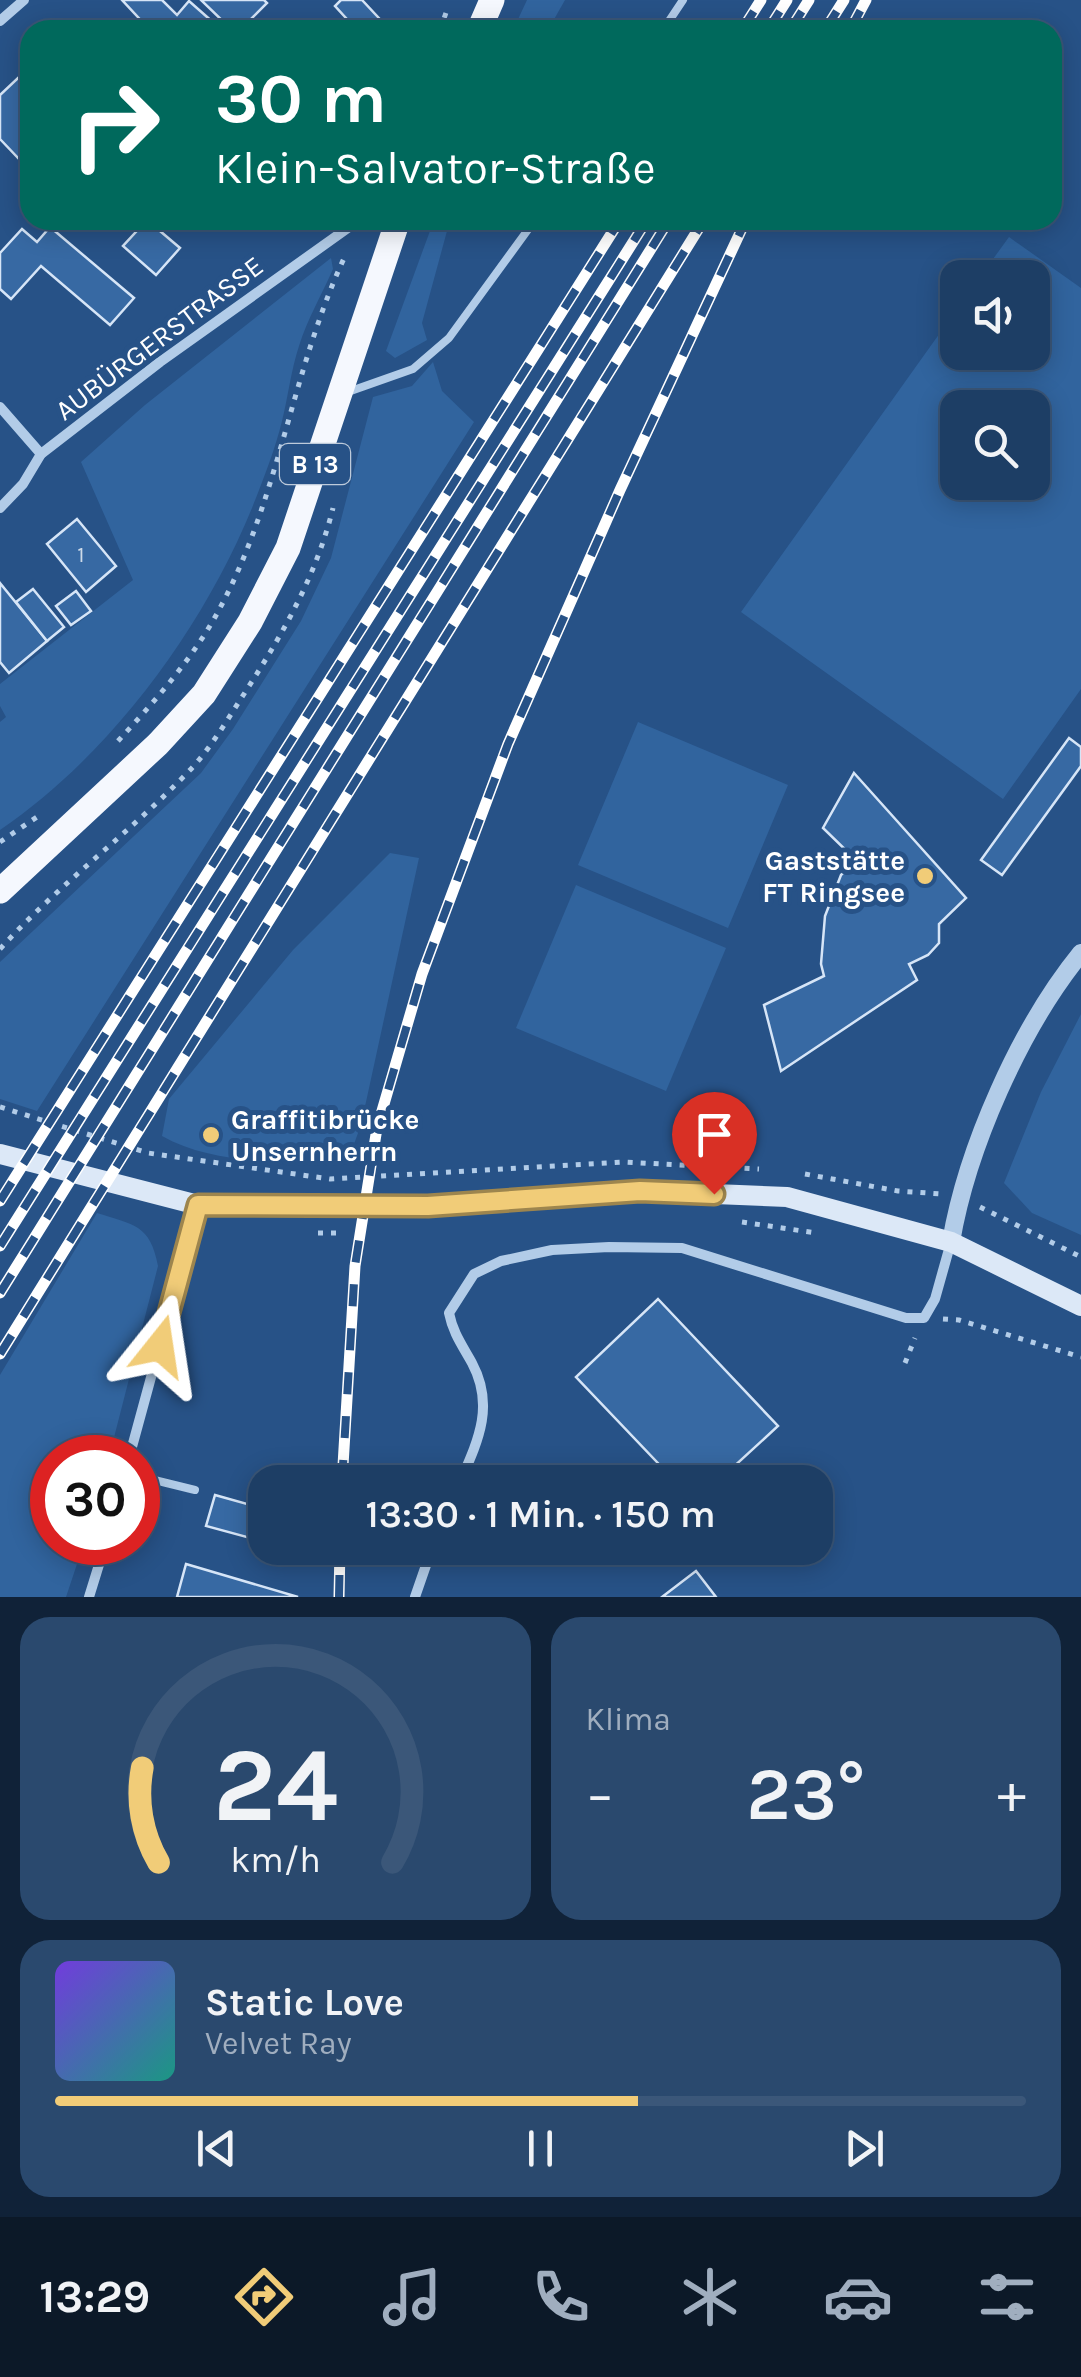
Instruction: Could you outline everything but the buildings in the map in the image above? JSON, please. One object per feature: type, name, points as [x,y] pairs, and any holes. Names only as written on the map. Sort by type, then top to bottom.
[{"type":"main road","name":"B 13","points":[[0,891],[158,744],[204,694],[250,622],[288,548],[395,230]]},
{"type":"main road","points":[[0,1154],[198,1205],[428,1206],[640,1191],[788,1197],[951,1242],[1081,1306]]},
{"type":"street","points":[[0,21],[24,0]]},
{"type":"street","name":"AUBÜRGERSTRASSE","points":[[0,508],[23,484],[41,454],[160,362],[345,230]]},
{"type":"street","points":[[0,407],[41,454]]},
{"type":"street","points":[[468,1465],[482,1434],[486,1401],[474,1366],[452,1332],[449,1313],[474,1274],[500,1261],[552,1250],[682,1248],[906,1318],[924,1318],[935,1299],[959,1197],[998,1092],[1064,974],[1081,953]]},
{"type":"street","points":[[135,1435],[198,1205]]},
{"type":"street","points":[[90,1597],[99,1565]]},
{"type":"street","points":[[414,1597],[426,1565]]},
{"type":"lane","points":[[338,395],[413,369],[449,338],[528,230]]},
{"type":"lane","points":[[160,1482],[194,1490]]},
{"type":"path","points":[[443,20],[448,7]]},
{"type":"path","points":[[109,751],[179,668],[220,608],[273,474],[305,356],[329,290],[354,238]]},
{"type":"path","points":[[0,842],[49,809]]},
{"type":"path","points":[[0,1107],[148,1153],[208,1164]]},
{"type":"path","points":[[959,1197],[1081,1256]]},
{"type":"path","points":[[905,1363],[924,1318],[959,1320],[1081,1357]]},
{"type":"shaded area","points":[[527,0],[565,0],[554,20],[518,20]]},
{"type":"shaded area","points":[[430,230],[447,230],[422,323],[427,340],[395,358],[386,351]]},
{"type":"shaded area","points":[[1009,237],[1041,260],[992,260]]},
{"type":"shaded area","points":[[331,258],[333,269],[296,355],[268,465],[252,508],[207,599],[179,644],[115,727],[40,800],[0,830],[0,722],[6,717],[0,706],[0,684],[133,580],[81,462],[145,405]]},
{"type":"shaded area","points":[[1050,266],[1081,288],[1081,689],[1003,799],[741,612],[940,333],[940,370],[1050,370]]},
{"type":"shaded area","points":[[433,362],[442,391],[474,422],[37,1111],[0,1099],[0,962],[201,773],[233,729],[301,621],[331,558],[373,397],[412,386]]},
{"type":"shaded area","points":[[638,722],[788,785],[728,928],[578,865]]},
{"type":"shaded area","points":[[390,853],[419,858],[361,1125],[347,1163],[228,1157],[183,1146],[162,1136],[169,1099],[293,950]]},
{"type":"shaded area","points":[[576,885],[726,948],[666,1091],[516,1028]]},
{"type":"shaded area","points":[[1081,1014],[1081,1235],[1032,1213],[1004,1183],[1041,1092]]},
{"type":"shaded area","points":[[97,1213],[130,1224],[145,1234],[158,1266],[115,1435],[30,1435],[30,1565],[77,1565],[66,1597],[0,1597],[0,1375]]},
{"type":"railway","points":[[748,20],[761,0]]},
{"type":"railway","points":[[774,20],[787,0]]},
{"type":"railway","points":[[796,20],[809,0]]},
{"type":"railway","points":[[831,20],[844,0]]},
{"type":"railway","points":[[855,20],[866,0]]},
{"type":"railway","points":[[0,1201],[614,230]]},
{"type":"railway","points":[[0,1246],[641,230]]},
{"type":"railway","points":[[0,1293],[663,230]]},
{"type":"railway","points":[[0,1354],[698,230]]},
{"type":"railway","points":[[343,1465],[355,1266],[377,1128],[422,974],[508,744],[620,490],[741,230]]},
{"type":"railway","points":[[339,1597],[340,1565]]},
{"type":"place","name":"Gaststätte FT Ringsee","points":[[925,876]]},
{"type":"place","name":"Graffitibrücke Unsernherrn","points":[[211,1135]]},
{"type":"route","points":[[160,1346],[198,1205],[428,1206],[640,1191],[714,1194]]}]
